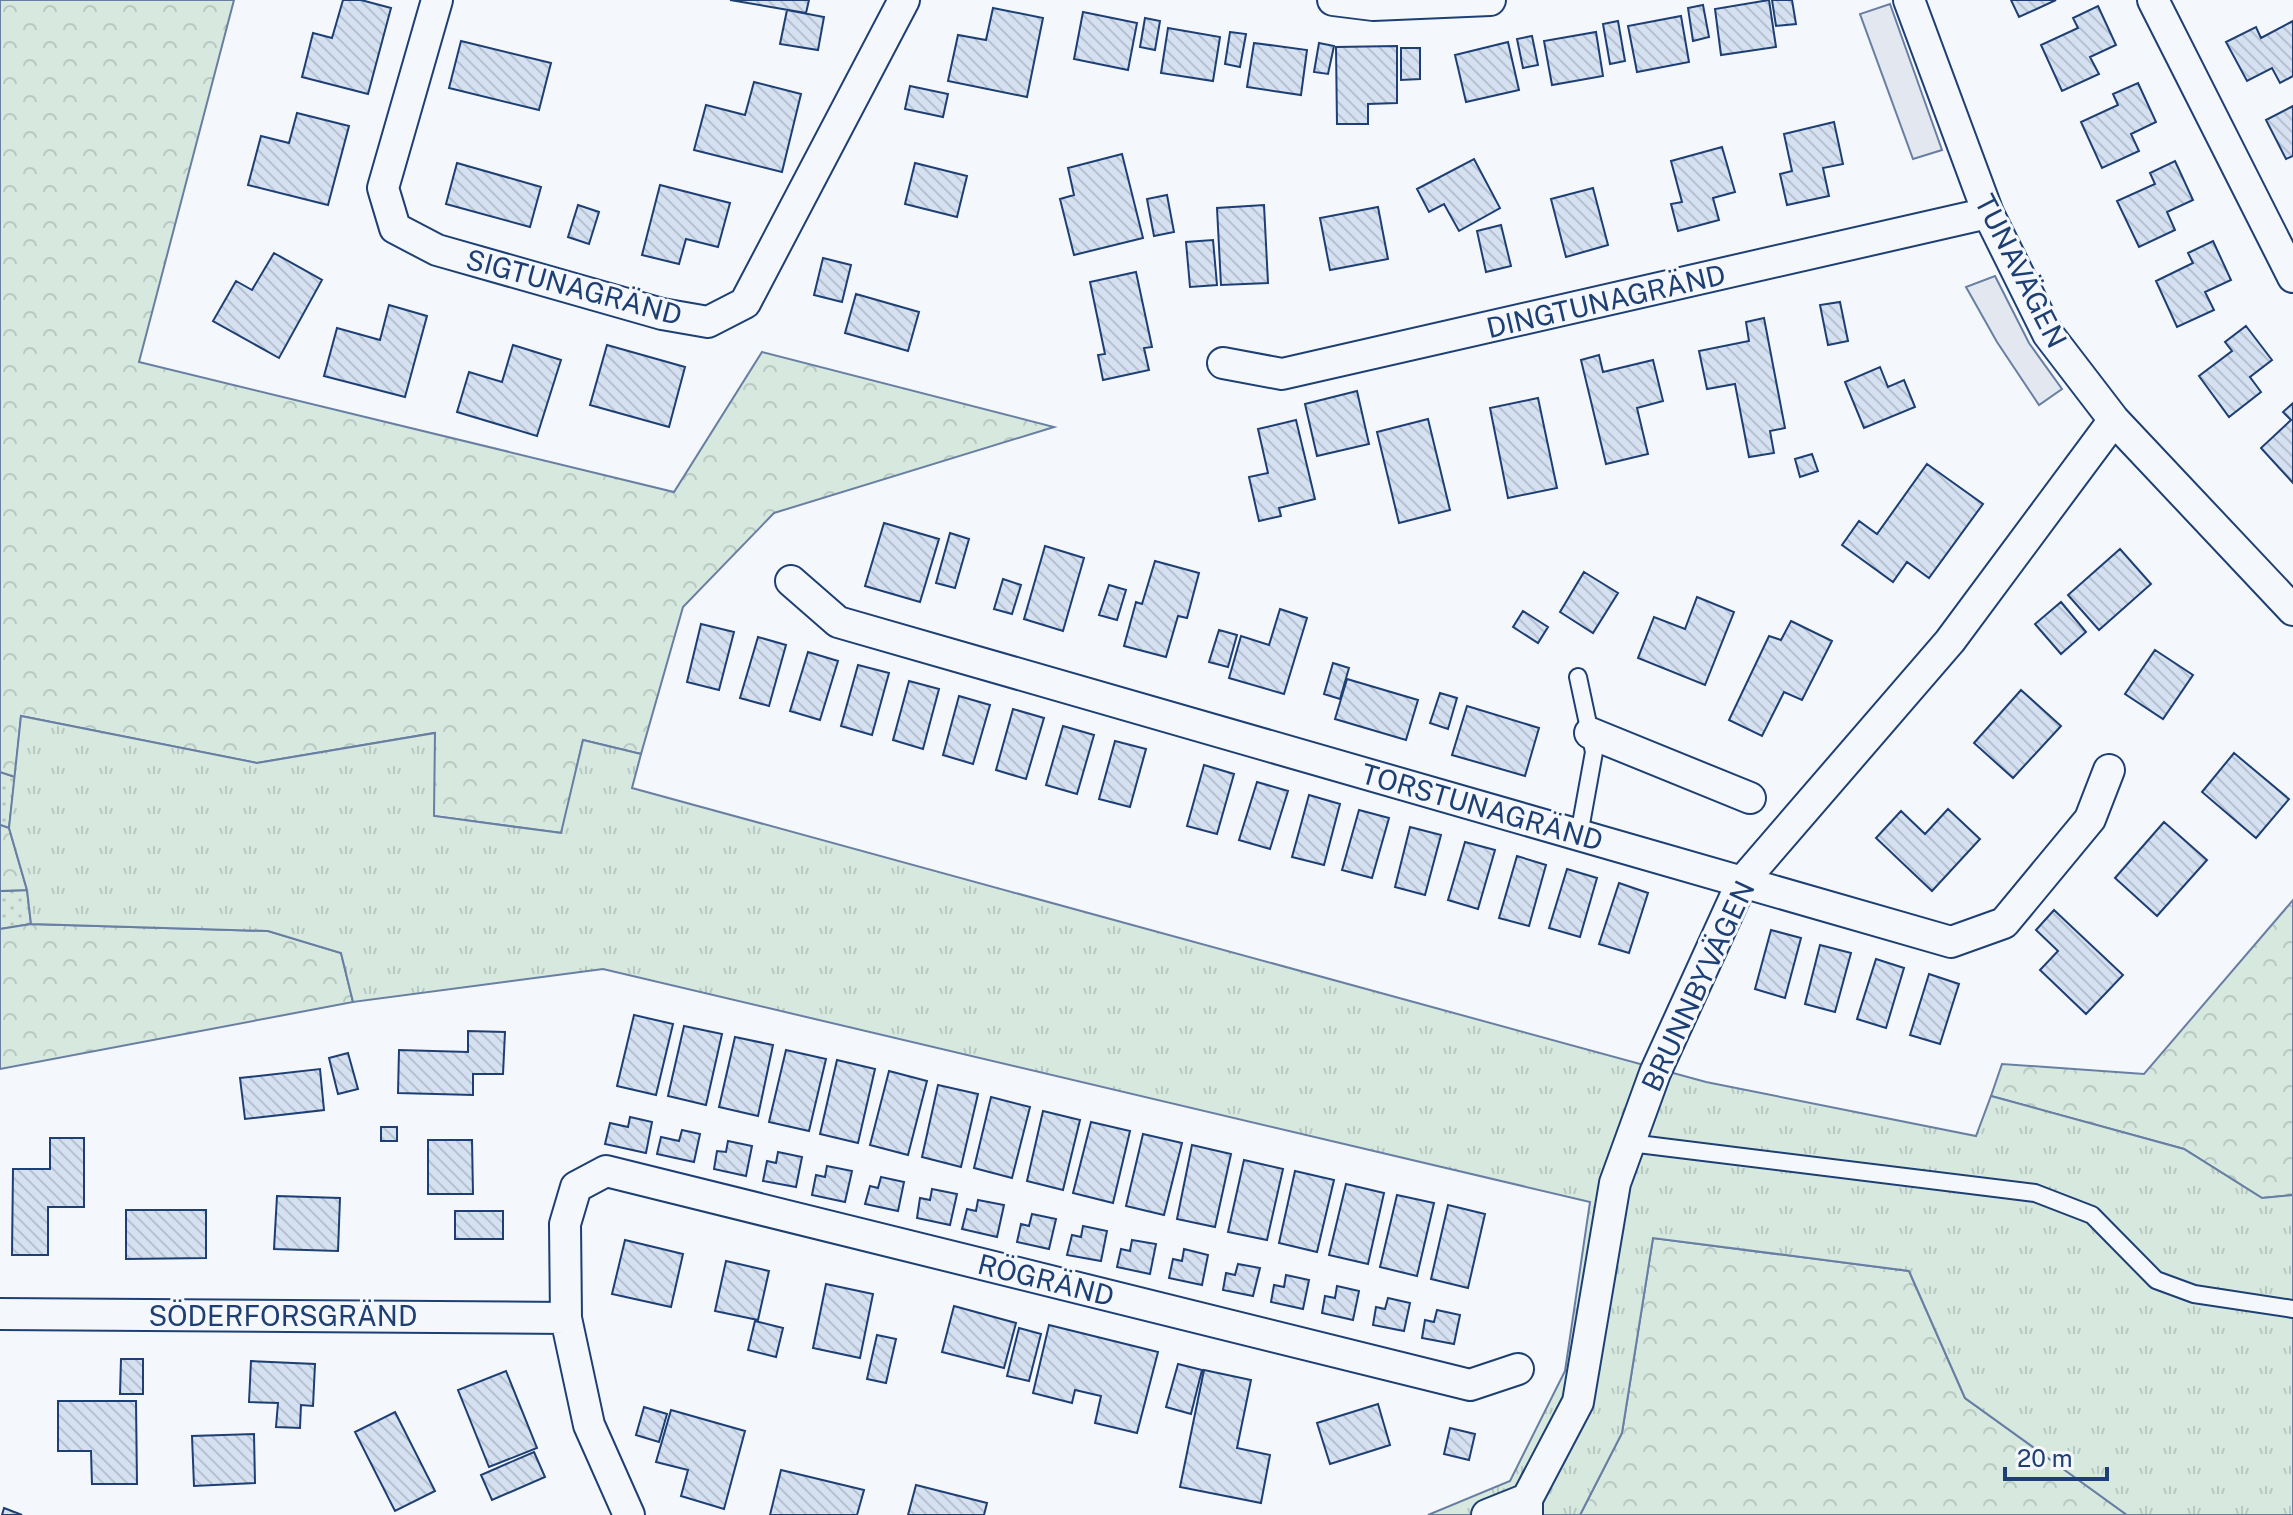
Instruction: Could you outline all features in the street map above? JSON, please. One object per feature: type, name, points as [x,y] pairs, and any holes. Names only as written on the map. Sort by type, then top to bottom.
[{"type":"street","name":"SIGTUNAGRÄND","points":[[437,0],[383,188],[395,228],[437,250],[662,314],[708,322],[745,303],[904,0]]},
{"type":"street","points":[[1333,0],[1373,5],[1490,0]]},
{"type":"street","name":"TUNAVÄGEN","points":[[1909,0],[1988,213],[2048,334],[2114,420],[2293,610]]},
{"type":"street","points":[[2153,0],[2293,277]]},
{"type":"street","name":"DINGTUNAGRÄND","points":[[1223,363],[1282,374],[1988,213]]},
{"type":"street","name":"BRUNNBYVÄGEN","points":[[1527,1507],[1578,1402],[1615,1183],[1655,1073],[1742,882],[1950,641],[2114,420]]},
{"type":"street","name":"TORSTUNAGRÄND","points":[[791,581],[838,622],[1951,942],[2004,923],[2090,819],[2109,770]]},
{"type":"street","points":[[1590,733],[1750,798]]},
{"type":"street","name":"RÖGRÄND","points":[[566,1318],[565,1224],[576,1187],[606,1171],[1470,1385],[1518,1369]]},
{"type":"street","name":"SÖDERFORSGRÄND","points":[[0,1314],[566,1318]]},
{"type":"street","points":[[566,1318],[589,1425],[629,1515]]},
{"type":"street","points":[[1487,1515],[1527,1507]]},
{"type":"lane","points":[[1578,677],[1594,752],[1579,835]]},
{"type":"lane","points":[[1630,1143],[2035,1193],[2092,1215],[2156,1280],[2194,1294],[2293,1309]]},
{"type":"green space","points":[[0,0],[234,0],[139,362],[674,492],[762,352],[1054,427],[774,513],[683,607],[641,754],[583,740],[562,833],[434,816],[434,733],[257,763],[21,716],[15,777],[0,772]]},
{"type":"green space","points":[[21,716],[257,763],[435,733],[434,816],[561,833],[583,740],[641,754],[632,788],[1706,1082],[1976,1136],[1991,1096],[2184,1149],[2262,1198],[2293,1195],[2293,1515],[2127,1515],[1965,1398],[1909,1271],[1653,1238],[1622,1433],[1580,1515],[1428,1515],[1510,1481],[1565,1371],[1590,1202],[603,969],[353,1002],[341,953],[268,931],[31,924],[27,890],[9,828]]},
{"type":"green space","points":[[0,772],[15,777],[9,828],[0,825]]},
{"type":"green space","points":[[0,825],[9,828],[27,890],[0,891]]},
{"type":"green space","points":[[27,890],[31,924],[0,929],[0,891]]},
{"type":"green space","points":[[2293,900],[2293,1195],[2262,1198],[2184,1149],[1991,1096],[2002,1064],[2144,1074]]},
{"type":"green space","points":[[31,924],[268,931],[341,953],[353,1002],[0,1069],[0,929]]},
{"type":"green space","points":[[1653,1238],[1909,1271],[1965,1398],[2127,1515],[1580,1515],[1622,1433]]},
{"type":"shaded area","points":[[1890,4],[1942,150],[1913,159],[1860,14]]},
{"type":"shaded area","points":[[1995,276],[2029,343],[2062,389],[2039,405],[1997,342],[1966,287]]},
{"type":"building","points":[[343,0],[361,0],[391,8],[368,94],[302,77],[313,33],[332,38]]},
{"type":"building","points":[[730,0],[809,0],[806,13]]},
{"type":"building","points":[[1769,0],[1776,47],[1721,55],[1715,9]]},
{"type":"building","points":[[1772,0],[1792,0],[1796,24],[1776,26]]},
{"type":"building","points":[[2011,0],[2056,0],[2019,17]]},
{"type":"building","points":[[1703,5],[1709,37],[1693,41],[1688,8]]},
{"type":"building","points":[[2098,6],[2116,45],[2090,57],[2099,74],[2062,91],[2041,45],[2078,28],[2073,18]]},
{"type":"building","points":[[993,8],[1043,18],[1027,97],[948,81],[958,35],[986,40]]},
{"type":"building","points":[[787,10],[824,17],[818,50],[780,44]]},
{"type":"building","points":[[1083,12],[1137,23],[1128,70],[1074,59]]},
{"type":"building","points":[[1681,16],[1689,62],[1637,72],[1628,26]]},
{"type":"building","points":[[1145,18],[1160,21],[1155,50],[1140,47]]},
{"type":"building","points":[[1618,21],[1625,61],[1610,64],[1603,24]]},
{"type":"building","points":[[2293,21],[2293,76],[2280,83],[2272,68],[2247,81],[2226,42],[2256,27],[2261,38]]},
{"type":"building","points":[[1168,28],[1220,37],[1213,81],[1161,73]]},
{"type":"building","points":[[1230,32],[1246,34],[1240,67],[1225,64]]},
{"type":"building","points":[[1596,32],[1603,76],[1552,85],[1544,41]]},
{"type":"building","points":[[1532,36],[1538,65],[1523,68],[1517,39]]},
{"type":"building","points":[[461,41],[551,63],[539,110],[449,88]]},
{"type":"building","points":[[1508,42],[1519,90],[1466,102],[1455,55]]},
{"type":"building","points":[[1254,43],[1307,50],[1301,95],[1247,87]]},
{"type":"building","points":[[1319,43],[1334,46],[1328,74],[1314,72]]},
{"type":"building","points":[[1397,46],[1397,103],[1368,104],[1368,124],[1337,124],[1336,47]]},
{"type":"building","points":[[1401,48],[1420,48],[1420,79],[1401,80]]},
{"type":"building","points":[[754,82],[801,94],[782,172],[694,150],[706,105],[745,115]]},
{"type":"building","points":[[2138,83],[2156,122],[2131,134],[2139,151],[2102,168],[2081,122],[2118,105],[2113,94]]},
{"type":"building","points":[[910,86],[948,94],[943,117],[905,109]]},
{"type":"building","points":[[2293,106],[2293,156],[2286,159],[2266,120]]},
{"type":"building","points":[[297,113],[349,126],[328,205],[248,185],[261,136],[289,143]]},
{"type":"building","points":[[1834,122],[1843,164],[1823,168],[1829,196],[1787,205],[1780,174],[1792,171],[1784,134]]},
{"type":"building","points":[[1722,147],[1735,192],[1713,198],[1719,220],[1678,231],[1671,204],[1682,202],[1671,161]]},
{"type":"building","points":[[1122,154],[1143,238],[1074,255],[1060,199],[1074,195],[1068,168]]},
{"type":"building","points":[[1474,159],[1500,208],[1459,231],[1444,204],[1429,212],[1417,189]]},
{"type":"building","points":[[2175,161],[2193,200],[2167,212],[2175,230],[2139,247],[2117,201],[2155,184],[2150,173]]},
{"type":"building","points":[[457,163],[541,187],[530,227],[446,204]]},
{"type":"building","points":[[915,163],[967,176],[957,217],[905,204]]},
{"type":"building","points":[[660,185],[730,203],[718,247],[686,239],[679,264],[642,255]]},
{"type":"building","points":[[1593,188],[1608,245],[1566,257],[1551,199]]},
{"type":"building","points":[[1167,195],[1174,232],[1154,236],[1147,199]]},
{"type":"building","points":[[578,205],[599,212],[589,244],[568,237]]},
{"type":"building","points":[[1264,205],[1268,283],[1221,285],[1217,208]]},
{"type":"building","points":[[1378,207],[1388,259],[1330,270],[1320,218]]},
{"type":"building","points":[[1501,225],[1511,266],[1486,272],[1477,231]]},
{"type":"building","points":[[1213,240],[1217,285],[1190,287],[1186,242]]},
{"type":"building","points":[[2213,241],[2231,280],[2205,292],[2214,310],[2177,327],[2156,281],[2193,263],[2188,253]]},
{"type":"building","points":[[274,253],[322,280],[279,358],[213,321],[236,281],[252,290]]},
{"type":"building","points":[[823,258],[851,265],[842,302],[814,295]]},
{"type":"building","points":[[1136,272],[1152,347],[1144,348],[1149,370],[1103,380],[1098,355],[1105,354],[1090,282]]},
{"type":"building","points":[[856,294],[919,312],[908,351],[845,333]]},
{"type":"building","points":[[1840,302],[1848,341],[1828,345],[1820,305]]},
{"type":"building","points":[[389,305],[427,316],[405,397],[324,376],[337,328],[380,340]]},
{"type":"building","points":[[1764,318],[1785,428],[1770,431],[1774,453],[1749,457],[1735,384],[1707,389],[1699,351],[1749,341],[1746,322]]},
{"type":"building","points":[[2246,326],[2272,360],[2250,377],[2261,392],[2229,417],[2199,376],[2232,351],[2225,342]]},
{"type":"building","points":[[513,345],[561,360],[537,436],[457,412],[469,372],[502,382]]},
{"type":"building","points":[[607,345],[685,367],[669,427],[590,405]]},
{"type":"building","points":[[1599,355],[1603,372],[1653,360],[1663,401],[1637,408],[1648,454],[1606,464],[1581,360]]},
{"type":"building","points":[[1880,367],[1888,387],[1904,380],[1915,407],[1864,428],[1845,382]]},
{"type":"building","points":[[1357,391],[1369,444],[1317,456],[1305,404]]},
{"type":"building","points":[[1538,398],[1557,488],[1508,498],[1490,408]]},
{"type":"building","points":[[2293,403],[2293,483],[2261,448],[2291,420],[2283,412]]},
{"type":"building","points":[[1428,419],[1450,510],[1399,523],[1377,432]]},
{"type":"building","points":[[1296,420],[1315,499],[1279,508],[1281,516],[1259,521],[1249,477],[1268,473],[1258,429]]},
{"type":"building","points":[[1812,454],[1818,471],[1800,477],[1795,459]]},
{"type":"building","points":[[1927,464],[1983,504],[1929,578],[1907,562],[1893,582],[1842,545],[1859,521],[1877,534]]},
{"type":"building","points":[[884,523],[939,539],[920,602],[865,586]]},
{"type":"building","points":[[950,533],[969,539],[955,588],[936,583]]},
{"type":"building","points":[[1045,546],[1084,558],[1063,631],[1024,619]]},
{"type":"building","points":[[2120,549],[2151,584],[2099,630],[2068,595]]},
{"type":"building","points":[[1155,561],[1199,573],[1187,618],[1178,616],[1166,657],[1124,646],[1136,602],[1142,604]]},
{"type":"building","points":[[1584,572],[1618,593],[1593,633],[1560,612]]},
{"type":"building","points":[[1003,579],[1021,585],[1012,614],[994,609]]},
{"type":"building","points":[[1109,585],[1126,590],[1117,620],[1099,615]]},
{"type":"building","points":[[1697,597],[1734,612],[1705,685],[1638,658],[1654,617],[1685,629]]},
{"type":"building","points":[[2061,602],[2086,632],[2061,654],[2035,624]]},
{"type":"building","points":[[1280,609],[1307,618],[1284,694],[1229,678],[1241,636],[1269,645]]},
{"type":"building","points":[[1523,611],[1548,627],[1538,643],[1513,627]]},
{"type":"building","points":[[1791,621],[1832,641],[1802,700],[1784,692],[1762,736],[1729,720],[1769,636],[1781,640]]},
{"type":"building","points":[[701,624],[734,632],[719,690],[687,682]]},
{"type":"building","points":[[1219,630],[1237,635],[1228,667],[1209,662]]},
{"type":"building","points":[[758,637],[786,645],[769,706],[740,698]]},
{"type":"building","points":[[2155,650],[2193,675],[2163,719],[2125,694]]},
{"type":"building","points":[[808,652],[838,661],[820,720],[790,711]]},
{"type":"building","points":[[1333,663],[1349,668],[1340,699],[1324,694]]},
{"type":"building","points":[[858,665],[889,673],[872,735],[841,726]]},
{"type":"building","points":[[1347,679],[1418,700],[1406,740],[1335,719]]},
{"type":"building","points":[[909,681],[939,689],[923,749],[893,740]]},
{"type":"building","points":[[2021,690],[2061,726],[2013,778],[1974,743]]},
{"type":"building","points":[[1440,693],[1457,698],[1448,729],[1430,723]]},
{"type":"building","points":[[959,696],[990,705],[973,764],[943,755]]},
{"type":"building","points":[[1467,706],[1539,728],[1525,776],[1452,755]]},
{"type":"building","points":[[1013,709],[1044,718],[1026,779],[996,770]]},
{"type":"building","points":[[1063,726],[1094,735],[1077,794],[1046,785]]},
{"type":"building","points":[[1115,741],[1146,749],[1130,807],[1099,799]]},
{"type":"building","points":[[2234,753],[2289,799],[2256,838],[2202,792]]},
{"type":"building","points":[[1204,765],[1234,774],[1217,834],[1187,826]]},
{"type":"building","points":[[1257,782],[1288,791],[1270,849],[1239,840]]},
{"type":"building","points":[[1309,795],[1340,804],[1324,865],[1292,857]]},
{"type":"building","points":[[1948,809],[1980,839],[1932,891],[1876,838],[1901,811],[1925,834]]},
{"type":"building","points":[[1359,810],[1389,818],[1372,878],[1342,870]]},
{"type":"building","points":[[2164,822],[2207,860],[2157,916],[2115,878]]},
{"type":"building","points":[[1410,827],[1441,835],[1425,895],[1395,887]]},
{"type":"building","points":[[1465,842],[1495,850],[1478,909],[1448,900]]},
{"type":"building","points":[[1517,856],[1546,865],[1529,926],[1499,918]]},
{"type":"building","points":[[1567,869],[1597,878],[1580,937],[1549,928]]},
{"type":"building","points":[[1619,883],[1648,893],[1629,953],[1599,944]]},
{"type":"building","points":[[2054,910],[2123,975],[2086,1014],[2040,970],[2058,951],[2036,930]]},
{"type":"building","points":[[1771,930],[1801,938],[1785,998],[1755,989]]},
{"type":"building","points":[[1820,945],[1851,953],[1835,1012],[1805,1004]]},
{"type":"building","points":[[1876,959],[1904,968],[1886,1028],[1857,1019]]},
{"type":"building","points":[[1929,974],[1959,984],[1940,1044],[1910,1035]]},
{"type":"building","points":[[634,1015],[673,1024],[656,1095],[617,1086]]},
{"type":"building","points":[[684,1026],[722,1034],[706,1105],[668,1096]]},
{"type":"building","points":[[468,1031],[505,1032],[503,1074],[473,1074],[473,1095],[398,1093],[399,1050],[468,1052]]},
{"type":"building","points":[[735,1037],[773,1045],[758,1116],[719,1107]]},
{"type":"building","points":[[786,1050],[826,1059],[809,1131],[769,1122]]},
{"type":"building","points":[[348,1053],[358,1089],[338,1094],[329,1058]]},
{"type":"building","points":[[837,1060],[875,1069],[858,1143],[820,1134]]},
{"type":"building","points":[[320,1069],[324,1110],[245,1119],[240,1078]]},
{"type":"building","points":[[889,1071],[927,1081],[908,1155],[870,1145]]},
{"type":"building","points":[[938,1085],[978,1094],[961,1167],[922,1157]]},
{"type":"building","points":[[991,1097],[1030,1107],[1012,1178],[974,1168]]},
{"type":"building","points":[[1043,1111],[1080,1120],[1063,1190],[1027,1181]]},
{"type":"building","points":[[630,1117],[652,1122],[646,1153],[605,1144],[610,1123],[628,1127]]},
{"type":"building","points":[[1091,1122],[1130,1131],[1113,1203],[1073,1193]]},
{"type":"building","points":[[381,1127],[397,1127],[397,1141],[381,1141]]},
{"type":"building","points":[[682,1130],[700,1134],[694,1162],[657,1154],[661,1137],[679,1141]]},
{"type":"building","points":[[1143,1134],[1182,1143],[1164,1215],[1126,1206]]},
{"type":"building","points":[[50,1138],[84,1138],[84,1207],[48,1207],[48,1255],[12,1255],[13,1169],[50,1169]]},
{"type":"building","points":[[428,1140],[472,1140],[473,1194],[428,1194]]},
{"type":"building","points":[[728,1141],[752,1146],[746,1176],[714,1169],[717,1151],[726,1152]]},
{"type":"building","points":[[1192,1145],[1231,1154],[1215,1227],[1177,1219]]},
{"type":"building","points":[[778,1152],[802,1157],[796,1187],[763,1181],[767,1161],[776,1163]]},
{"type":"building","points":[[1244,1160],[1283,1169],[1267,1240],[1228,1232]]},
{"type":"building","points":[[827,1166],[852,1171],[845,1202],[812,1195],[816,1175],[825,1177]]},
{"type":"building","points":[[1295,1171],[1334,1180],[1317,1252],[1279,1243]]},
{"type":"building","points":[[881,1177],[904,1182],[898,1211],[865,1204],[870,1186],[878,1188]]},
{"type":"building","points":[[1346,1184],[1384,1193],[1368,1264],[1329,1255]]},
{"type":"building","points":[[932,1189],[957,1194],[950,1225],[917,1218],[920,1198],[930,1200]]},
{"type":"building","points":[[1397,1195],[1434,1203],[1417,1276],[1380,1267]]},
{"type":"building","points":[[277,1196],[340,1198],[338,1251],[274,1249]]},
{"type":"building","points":[[978,1200],[1004,1205],[997,1237],[962,1229],[967,1209],[976,1211]]},
{"type":"building","points":[[1448,1205],[1485,1214],[1468,1288],[1431,1279]]},
{"type":"building","points":[[126,1210],[206,1210],[206,1258],[126,1259]]},
{"type":"building","points":[[455,1211],[503,1211],[503,1239],[455,1239]]},
{"type":"building","points":[[1032,1214],[1056,1219],[1049,1249],[1017,1242],[1021,1224],[1029,1226]]},
{"type":"building","points":[[1083,1226],[1107,1231],[1101,1261],[1067,1255],[1072,1235],[1081,1237]]},
{"type":"building","points":[[625,1240],[683,1254],[671,1307],[612,1294]]},
{"type":"building","points":[[1132,1240],[1156,1244],[1150,1274],[1117,1267],[1121,1249],[1130,1251]]},
{"type":"building","points":[[1184,1249],[1208,1255],[1202,1285],[1169,1278],[1173,1259],[1182,1261]]},
{"type":"building","points":[[726,1261],[769,1271],[758,1320],[715,1311]]},
{"type":"building","points":[[1238,1264],[1260,1268],[1253,1296],[1223,1290],[1226,1273],[1235,1275]]},
{"type":"building","points":[[1286,1275],[1309,1280],[1303,1309],[1271,1302],[1274,1285],[1284,1287]]},
{"type":"building","points":[[826,1284],[873,1294],[860,1358],[813,1348]]},
{"type":"building","points":[[1337,1286],[1359,1291],[1353,1320],[1322,1313],[1325,1296],[1335,1298]]},
{"type":"building","points":[[1388,1298],[1410,1303],[1404,1331],[1373,1325],[1376,1307],[1385,1309]]},
{"type":"building","points":[[954,1306],[1016,1323],[1004,1368],[942,1352]]},
{"type":"building","points":[[1437,1310],[1460,1315],[1454,1344],[1422,1338],[1425,1320],[1434,1322]]},
{"type":"building","points":[[755,1321],[783,1328],[776,1357],[748,1350]]},
{"type":"building","points":[[1049,1325],[1158,1352],[1137,1433],[1095,1423],[1101,1396],[1075,1390],[1072,1403],[1033,1393]]},
{"type":"building","points":[[1019,1328],[1041,1334],[1029,1381],[1007,1376]]},
{"type":"building","points":[[877,1335],[896,1339],[886,1383],[867,1379]]},
{"type":"building","points":[[121,1359],[143,1359],[143,1394],[120,1394]]},
{"type":"building","points":[[251,1361],[315,1364],[313,1406],[301,1405],[300,1428],[276,1427],[278,1403],[249,1402]]},
{"type":"building","points":[[1178,1364],[1202,1370],[1191,1414],[1166,1407]]},
{"type":"building","points":[[1204,1370],[1251,1380],[1237,1448],[1270,1455],[1261,1503],[1180,1487]]},
{"type":"building","points":[[506,1371],[537,1448],[489,1467],[458,1390]]},
{"type":"building","points":[[58,1401],[136,1401],[137,1484],[92,1484],[91,1451],[58,1451]]},
{"type":"building","points":[[1378,1404],[1390,1445],[1330,1464],[1317,1423]]},
{"type":"building","points":[[644,1407],[667,1414],[659,1442],[636,1435]]},
{"type":"building","points":[[671,1410],[745,1431],[724,1509],[681,1496],[688,1470],[656,1462]]},
{"type":"building","points":[[395,1412],[435,1491],[395,1511],[355,1432]]},
{"type":"building","points":[[1450,1428],[1475,1434],[1469,1460],[1444,1454]]},
{"type":"building","points":[[254,1434],[255,1483],[194,1486],[192,1436]]},
{"type":"building","points":[[534,1452],[545,1477],[492,1500],[481,1475]]},
{"type":"building","points":[[781,1470],[864,1490],[857,1515],[770,1515]]},
{"type":"building","points":[[916,1485],[987,1503],[984,1515],[908,1515]]},
{"type":"building","points":[[4,1508],[22,1515],[2,1515]]}]
